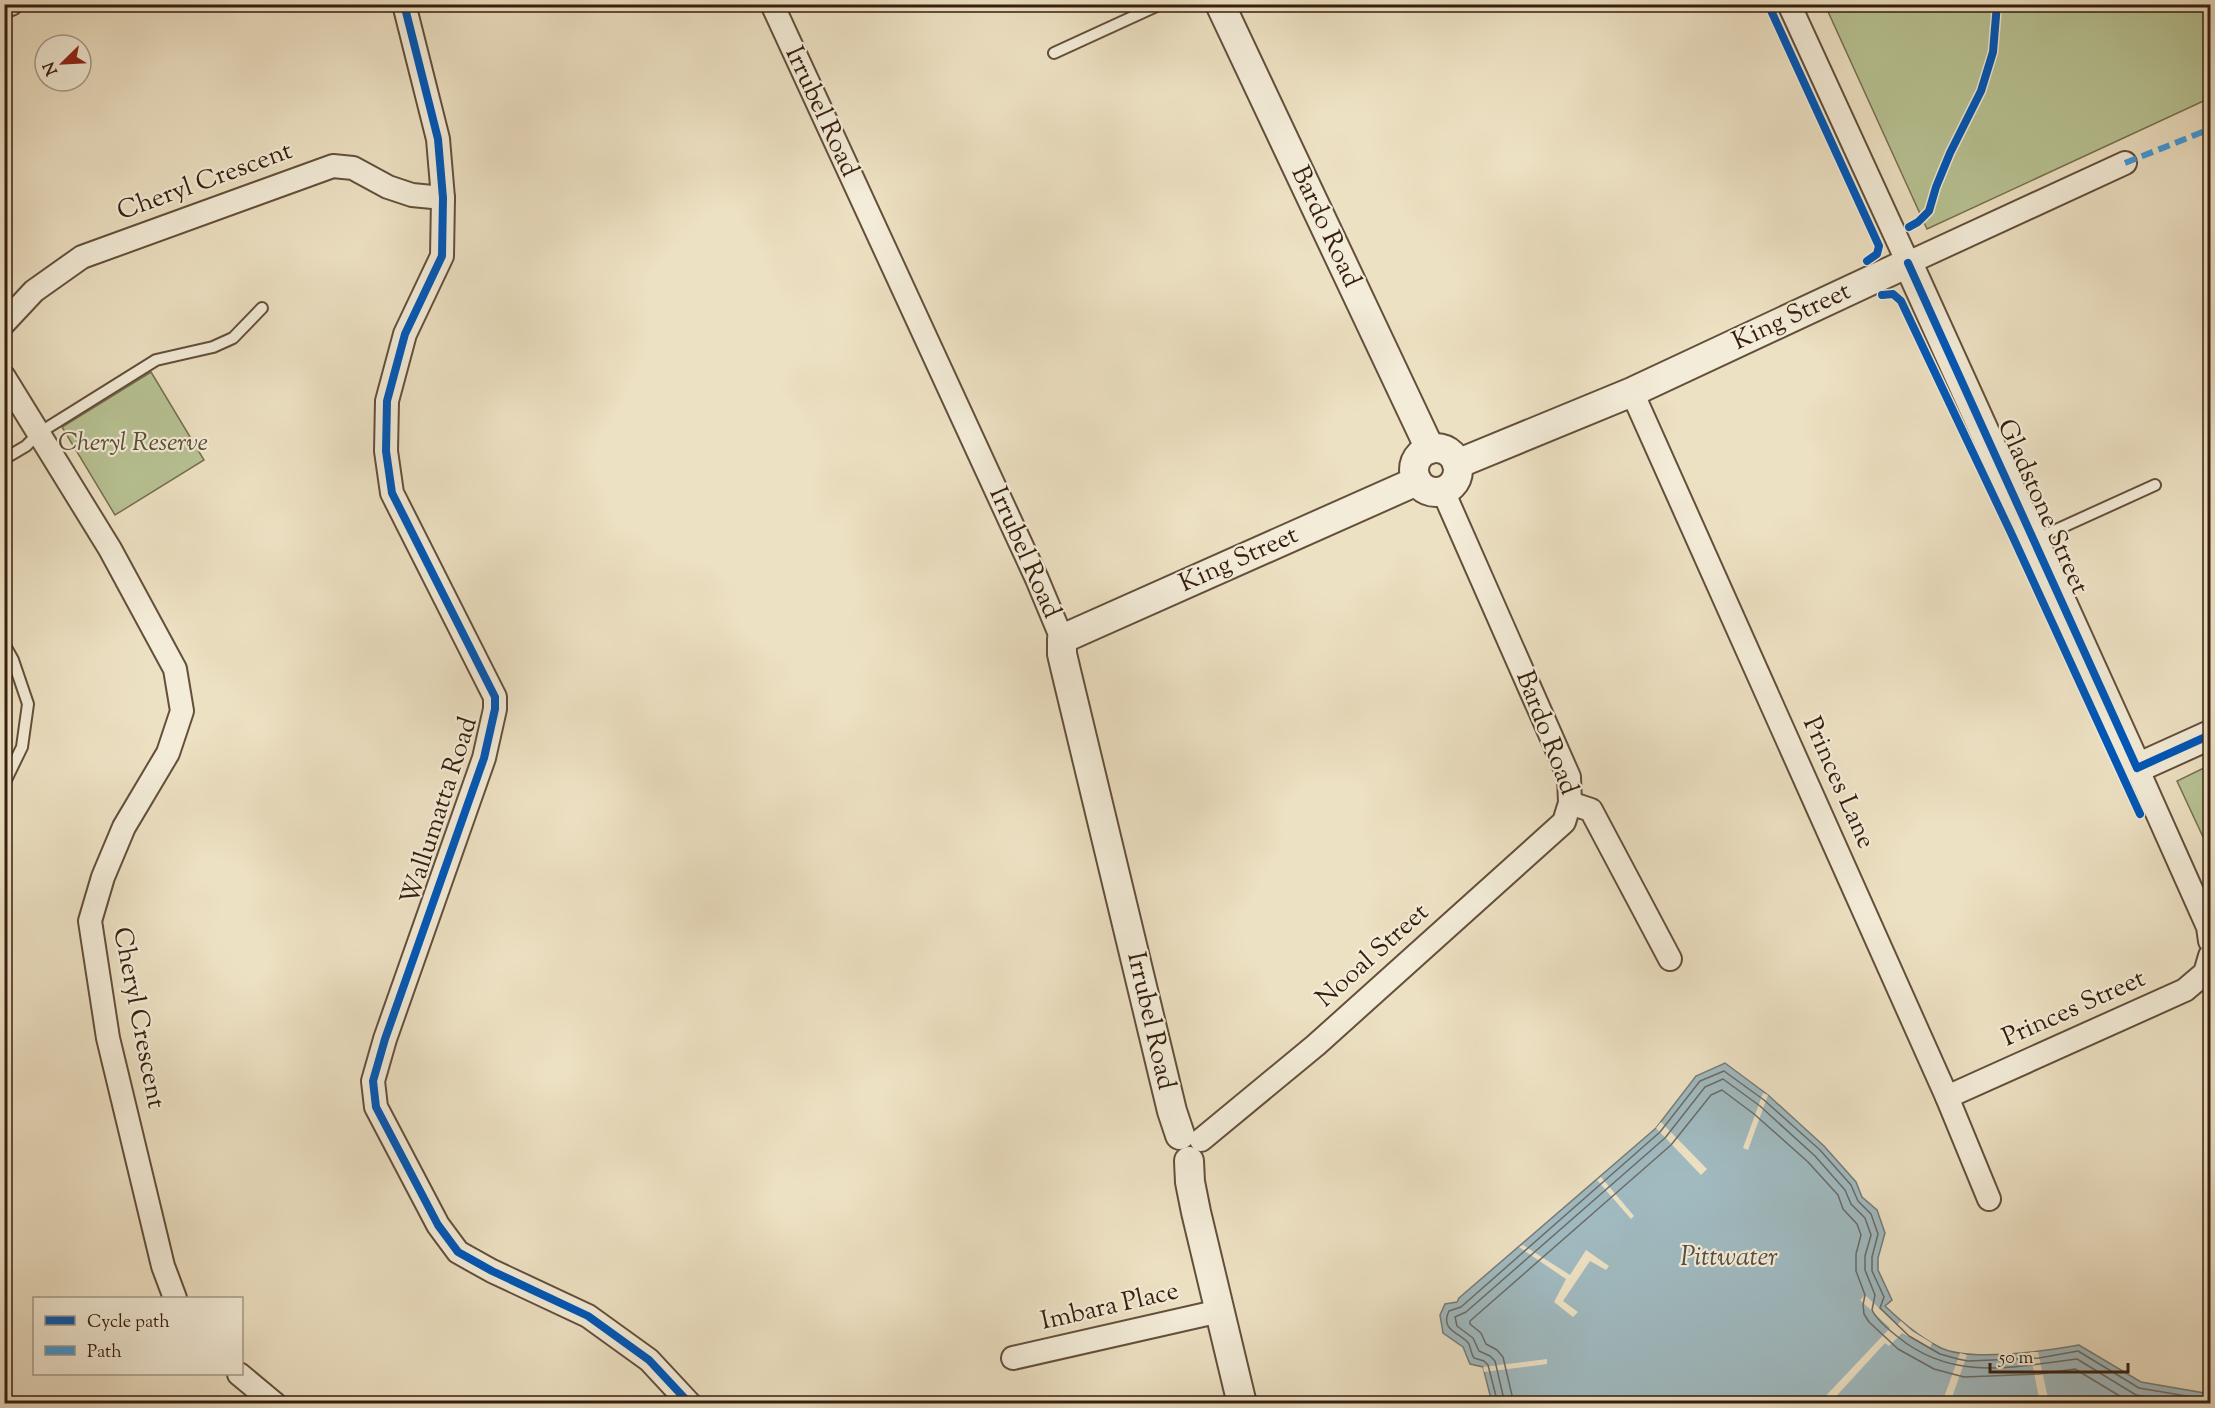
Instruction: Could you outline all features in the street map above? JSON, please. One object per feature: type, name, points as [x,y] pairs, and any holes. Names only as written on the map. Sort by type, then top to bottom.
[{"type":"street","points":[[4,6],[11,4]]},
{"type":"street","name":"Wallumatta Road","points":[[404,4],[438,139],[443,198],[442,256],[405,334],[387,401],[386,451],[392,493],[495,697],[495,709],[484,758],[385,1039],[373,1081],[376,1107],[438,1225],[458,1252],[492,1271],[588,1316],[649,1360],[690,1404]]},
{"type":"street","name":"Irrubel Road","points":[[772,4],[1037,579],[1062,639],[1064,663],[1167,1091],[1190,1145],[1190,1182],[1242,1404]]},
{"type":"street","name":"Bardo Road","points":[[1220,4],[1430,449]]},
{"type":"street","name":"Gladstone Street","points":[[1789,4],[2034,540],[2210,934]]},
{"type":"street","name":"King Street","points":[[1457,464],[1632,392],[2125,164]]},
{"type":"street","name":"Cheryl Crescent","points":[[4,322],[34,291],[82,257],[333,166],[353,168],[388,187],[412,195],[443,198]]},
{"type":"street","name":"Cheryl Crescent","points":[[4,377],[110,549],[175,669],[182,711],[168,753],[124,826],[103,877],[90,921],[108,1038],[164,1266],[174,1297]]},
{"type":"street","name":"Princes Lane","points":[[1632,392],[1947,1097],[1989,1199]]},
{"type":"street","points":[[1430,449],[1443,449],[1450,453],[1457,464],[1453,484],[1430,486],[1414,466],[1417,459],[1430,449]]},
{"type":"street","name":"King Street","points":[[1062,639],[1430,486]]},
{"type":"street","name":"Bardo Road","points":[[1430,486],[1569,777],[1570,803],[1592,810],[1670,959]]},
{"type":"street","points":[[2137,768],[2211,735]]},
{"type":"street","name":"Nooal Street","points":[[1190,1145],[1218,1128],[1316,1045],[1564,822],[1570,803]]},
{"type":"street","name":"Princes Street","points":[[1947,1097],[2184,990],[2205,973],[2211,956]]},
{"type":"street","name":"Imbara Place","points":[[1013,1358],[1220,1311]]},
{"type":"street","points":[[240,1375],[275,1404]]},
{"type":"lane","points":[[1054,53],[1161,4]]},
{"type":"lane","points":[[4,459],[26,446],[39,433],[156,360],[213,347],[233,338],[262,308]]},
{"type":"lane","points":[[2034,540],[2155,485]]},
{"type":"lane","points":[[4,644],[13,660],[28,704],[22,747],[4,784]]},
{"type":"green space","points":[[1825,5],[2210,5],[2210,98],[1927,229]]},
{"type":"green space","name":"Cheryl Reserve","points":[[151,372],[204,460],[115,515],[62,427]]},
{"type":"green space","points":[[2210,765],[2210,852],[2177,781]]},
{"type":"water","name":"Pittwater","points":[[1725,1063],[1768,1095],[1824,1146],[1856,1182],[1862,1197],[1877,1210],[1885,1233],[1878,1258],[1878,1270],[1892,1300],[1885,1306],[1918,1334],[1941,1348],[1970,1354],[2008,1354],[2079,1345],[2141,1382],[2210,1394],[2210,1403],[1492,1403],[1483,1367],[1470,1364],[1463,1347],[1443,1333],[1440,1315],[1445,1304],[1457,1302],[1656,1128],[1696,1076]]},
{"type":"pier","points":[[1763,1093],[1768,1095],[1748,1150],[1743,1148]]},
{"type":"pier","points":[[1661,1122],[1707,1169],[1701,1175],[1656,1128]]},
{"type":"pier","points":[[1601,1177],[1634,1216],[1631,1219],[1597,1180]]},
{"type":"pier","points":[[1523,1245],[1570,1275],[1586,1250],[1609,1266],[1606,1270],[1590,1261],[1563,1301],[1578,1312],[1573,1317],[1554,1302],[1566,1279],[1519,1247]]},
{"type":"pier","points":[[1865,1295],[1897,1325],[1901,1321],[1932,1343],[1930,1348],[1902,1333],[1889,1346],[1885,1343],[1830,1403],[1819,1403],[1890,1328],[1860,1300]]},
{"type":"pier","points":[[2030,1352],[2038,1352],[2049,1403],[2040,1403]]},
{"type":"pier","points":[[1960,1353],[1967,1355],[1950,1403],[1942,1403]]},
{"type":"pier","points":[[1547,1359],[1547,1364],[1484,1372],[1483,1367]]},
{"type":"marked path","points":[[2125,163],[2210,129]]},
{"type":"cycle path","points":[[404,4],[438,139],[443,198],[442,256],[405,334],[387,401],[386,451],[392,493],[495,697],[495,709],[484,758],[385,1039],[373,1081],[376,1107],[438,1225],[458,1252],[492,1271],[588,1316],[649,1360],[690,1404]]},
{"type":"cycle path","points":[[1768,4],[1879,246],[1877,254],[1867,261]]},
{"type":"cycle path","points":[[1909,227],[1929,211],[1950,153],[1981,91],[1993,52],[1997,4]]},
{"type":"cycle path","points":[[1908,263],[2137,768],[2210,735]]},
{"type":"cycle path","points":[[1882,295],[1893,294],[1901,301],[2140,814]]}]
